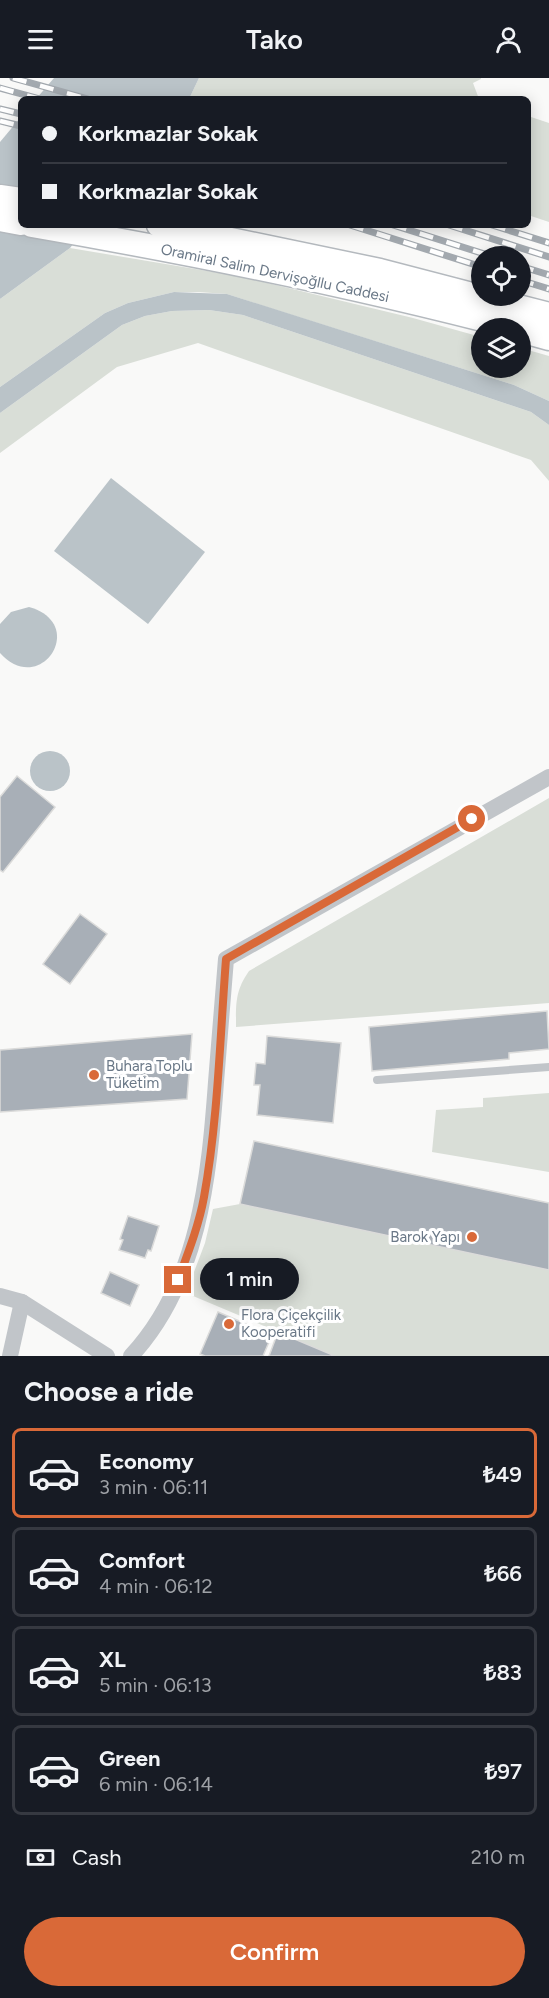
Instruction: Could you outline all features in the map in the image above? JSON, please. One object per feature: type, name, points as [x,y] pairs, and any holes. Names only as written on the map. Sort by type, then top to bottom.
[{"type":"main road","points":[[0,196],[18,199]]},
{"type":"main road","points":[[0,219],[18,222]]},
{"type":"main road","name":"Oramiral Salim Dervişoğllu Caddesi","points":[[50,228],[334,283],[474,318]]},
{"type":"main road","name":"Oramiral Salim Dervişoğllu Caddesi","points":[[174,228],[369,268],[549,315]]},
{"type":"main road","name":"Oramiral Salim Dervişoğllu Caddesi","points":[[531,333],[549,338]]},
{"type":"street","points":[[131,1356],[149,1337],[171,1300],[196,1229],[213,1128],[226,959],[549,777]]},
{"type":"street","points":[[0,1296],[22,1302],[107,1356]]},
{"type":"street","points":[[10,1356],[22,1302]]},
{"type":"lane","points":[[377,1080],[549,1067]]},
{"type":"shaded area","points":[[54,78],[199,78],[190,96],[39,96]]},
{"type":"shaded area","points":[[199,78],[481,78],[473,83],[478,96],[190,96]]},
{"type":"shaded area","points":[[531,117],[549,123],[549,222],[531,216]]},
{"type":"shaded area","points":[[18,121],[18,228],[86,228],[70,248],[0,299],[0,142]]},
{"type":"shaded area","points":[[70,248],[243,277],[471,334],[471,371],[227,294],[174,292],[128,303],[105,313],[0,387],[0,299]]},
{"type":"shaded area","points":[[174,292],[227,294],[471,371],[471,378],[492,378],[514,385],[549,401],[549,425],[531,412],[243,315],[209,310],[172,311],[145,316],[122,325],[0,413],[0,387],[105,313],[128,303]]},
{"type":"shaded area","points":[[209,310],[243,315],[531,412],[549,425],[549,481],[531,460],[198,343],[117,367],[0,453],[0,413],[122,325],[145,316],[172,311]]},
{"type":"shaded area","points":[[531,351],[549,356],[549,401],[492,378],[531,378]]},
{"type":"shaded area","points":[[111,478],[205,552],[148,624],[54,551]]},
{"type":"shaded area","points":[[29,607],[47,616],[55,628],[57,641],[52,653],[43,663],[30,667],[15,665],[0,653],[0,624],[11,612]]},
{"type":"shaded area","points":[[50,751],[58,752],[64,757],[69,763],[69,779],[64,785],[58,790],[50,791],[42,790],[36,785],[31,779],[30,771],[31,763],[36,757],[42,752]]},
{"type":"shaded area","points":[[549,798],[549,1003],[236,1027],[236,1004],[239,991],[249,971]]},
{"type":"shaded area","points":[[549,1093],[549,1172],[432,1152],[436,1110],[483,1107],[483,1098]]},
{"type":"shaded area","points":[[240,1204],[549,1270],[549,1356],[335,1356],[186,1293],[205,1243],[213,1209]]},
{"type":"building","points":[[17,776],[55,807],[3,872],[0,870],[0,797]]},
{"type":"building","points":[[80,914],[107,934],[70,984],[43,964]]},
{"type":"building","points":[[547,1011],[549,1049],[509,1053],[509,1059],[372,1071],[369,1027]]},
{"type":"building","name":"Buhara Toplu Tüketim","points":[[192,1034],[187,1099],[0,1112],[0,1050]]},
{"type":"building","points":[[267,1036],[341,1043],[333,1123],[257,1115],[260,1085],[254,1085],[256,1063],[265,1064]]},
{"type":"building","name":"Barok Yapı","points":[[254,1141],[549,1203],[549,1270],[240,1204]]},
{"type":"building","points":[[128,1216],[159,1226],[151,1251],[148,1250],[145,1258],[119,1250],[123,1240],[120,1239]]},
{"type":"building","points":[[110,1272],[139,1285],[130,1306],[101,1293]]},
{"type":"building","name":"Flora Çiçekçilik Kooperatifi","points":[[218,1312],[272,1335],[263,1356],[205,1356],[200,1354]]},
{"type":"building","points":[[278,1332],[335,1356],[269,1356]]},
{"type":"railway","points":[[13,78],[77,96]]},
{"type":"railway","points":[[0,88],[29,96]]},
{"type":"railway","points":[[0,109],[18,113]]},
{"type":"railway","points":[[0,121],[18,125]]},
{"type":"railway","points":[[359,228],[471,264]]},
{"type":"railway","points":[[402,228],[471,250]]},
{"type":"railway","points":[[458,228],[549,257]]},
{"type":"railway","points":[[502,228],[549,243]]},
{"type":"railway","points":[[531,269],[549,275]]},
{"type":"railway","points":[[531,283],[549,289]]},
{"type":"place","name":"Buhara Toplu Tüketim","points":[[94,1075]]},
{"type":"place","name":"Barok Yapı","points":[[472,1237]]},
{"type":"place","name":"Flora Çiçekçilik Kooperatifi","points":[[229,1324]]},
{"type":"route","points":[[178,1280],[186,1261],[204,1197],[213,1128],[226,959],[472,819]]}]
